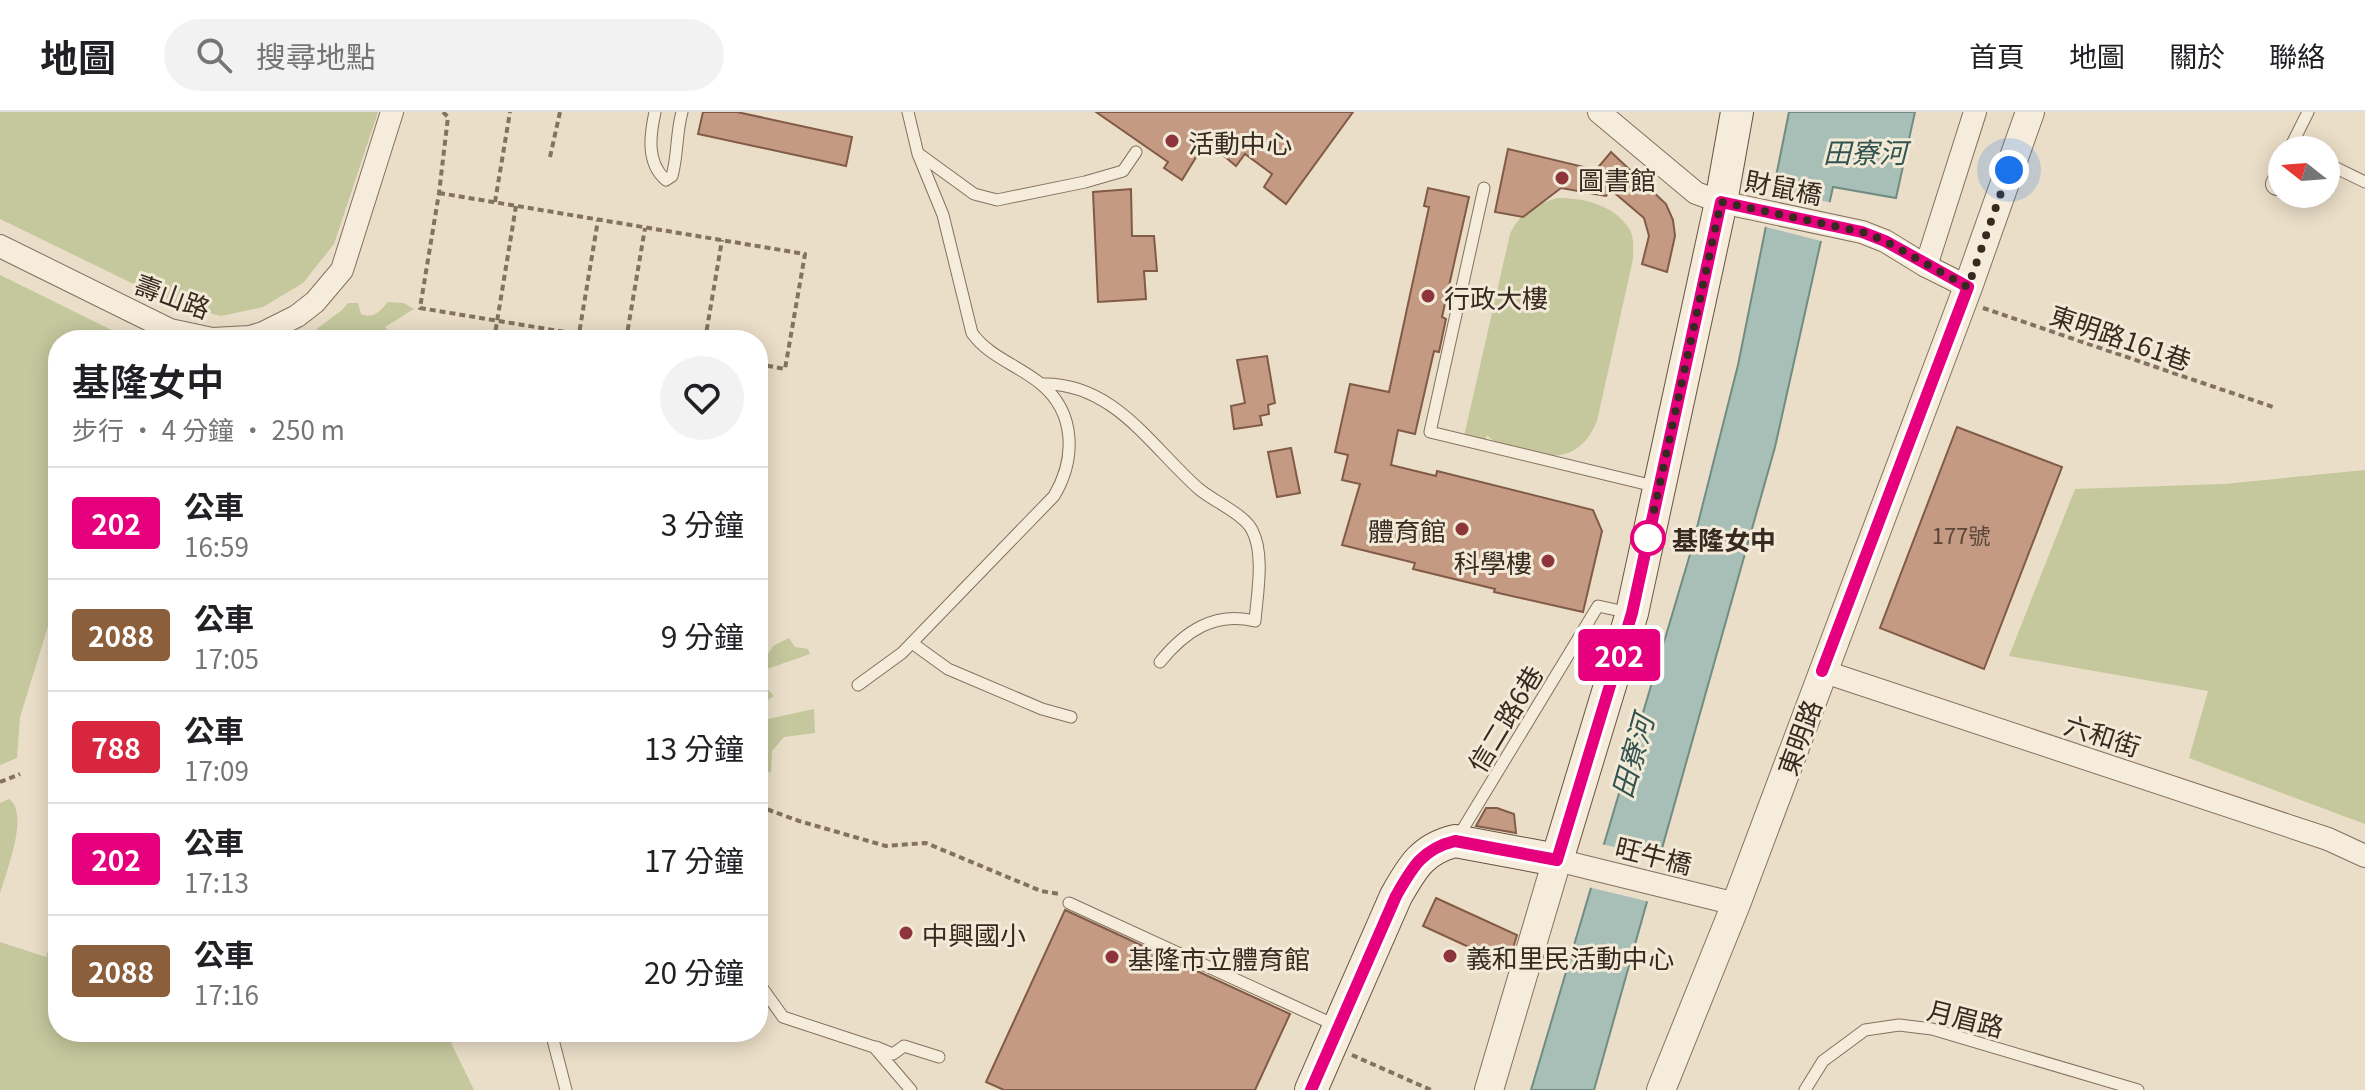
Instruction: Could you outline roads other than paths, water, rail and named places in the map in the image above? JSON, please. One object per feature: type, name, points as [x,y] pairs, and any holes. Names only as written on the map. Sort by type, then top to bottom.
[{"type":"main road","points":[[1311,1090],[1396,896],[1425,854],[1439,845],[1455,841],[1557,860],[1632,613],[1721,202],[1737,112]]},
{"type":"street","name":"壽山路","points":[[269,330],[297,316],[315,302],[342,270],[392,112]]},
{"type":"street","name":"財鼠橋","points":[[1599,112],[1696,193],[1721,202],[1835,225],[1885,241],[1968,287]]},
{"type":"street","points":[[1926,266],[1975,112]]},
{"type":"street","name":"東明路","points":[[1661,1090],[1736,904],[1968,287],[2030,112]]},
{"type":"street","name":"壽山路","points":[[0,246],[170,330]]},
{"type":"street","name":"六和街","points":[[1822,671],[2328,839],[2365,856]]},
{"type":"street","points":[[1489,1090],[1557,860]]},
{"type":"street","name":"旺牛橋","points":[[1557,860],[1736,904]]},
{"type":"lane","points":[[655,112],[651,147],[653,165],[666,180],[672,176],[675,165],[682,112]]},
{"type":"lane","points":[[858,685],[902,653],[1054,496],[1066,472],[1070,452],[1066,418],[1042,384],[981,346],[972,333],[943,215],[918,154],[908,112]]},
{"type":"lane","points":[[2296,136],[2308,112]]},
{"type":"lane","points":[[918,154],[974,194],[997,200],[1123,171],[1136,152]]},
{"type":"lane","points":[[2340,170],[2365,182]]},
{"type":"lane","points":[[1484,188],[1430,432],[1659,487]]},
{"type":"lane","points":[[1042,384],[1058,384],[1091,395],[1129,418],[1196,486],[1252,529],[1259,559],[1255,621],[1238,617],[1210,622],[1188,634],[1160,662]]},
{"type":"lane","name":"信二路6巷","points":[[1455,841],[1598,606],[1632,613]]},
{"type":"lane","points":[[912,643],[948,669],[1042,709],[1071,717]]},
{"type":"lane","points":[[1068,899],[1335,1036]]},
{"type":"lane","points":[[768,996],[783,1017],[893,1054],[904,1046],[939,1057]]},
{"type":"lane","name":"月眉路","points":[[1805,1090],[1823,1061],[1865,1030],[1899,1025],[1932,1029],[2138,1090]]},
{"type":"lane","points":[[554,1042],[566,1090]]},
{"type":"lane","points":[[874,1047],[911,1090]]},
{"type":"water","name":"田寮河","points":[[1789,112],[1915,112],[1896,198],[1833,187],[1775,447],[1594,1090],[1531,1090],[1691,551],[1738,365]]},
{"type":"place","name":"活動中心","points":[[1172,141]]},
{"type":"place","name":"圖書館","points":[[1562,178]]},
{"type":"place","name":"行政大樓","points":[[1428,296]]},
{"type":"place","name":"體育館","points":[[1462,529]]},
{"type":"place","name":"基隆女中","points":[[1648,538]]},
{"type":"place","name":"科學樓","points":[[1548,561]]},
{"type":"place","name":"中興國小","points":[[906,933]]},
{"type":"place","name":"義和里民活動中心","points":[[1450,956]]},
{"type":"place","name":"基隆市立體育館","points":[[1112,957]]}]
